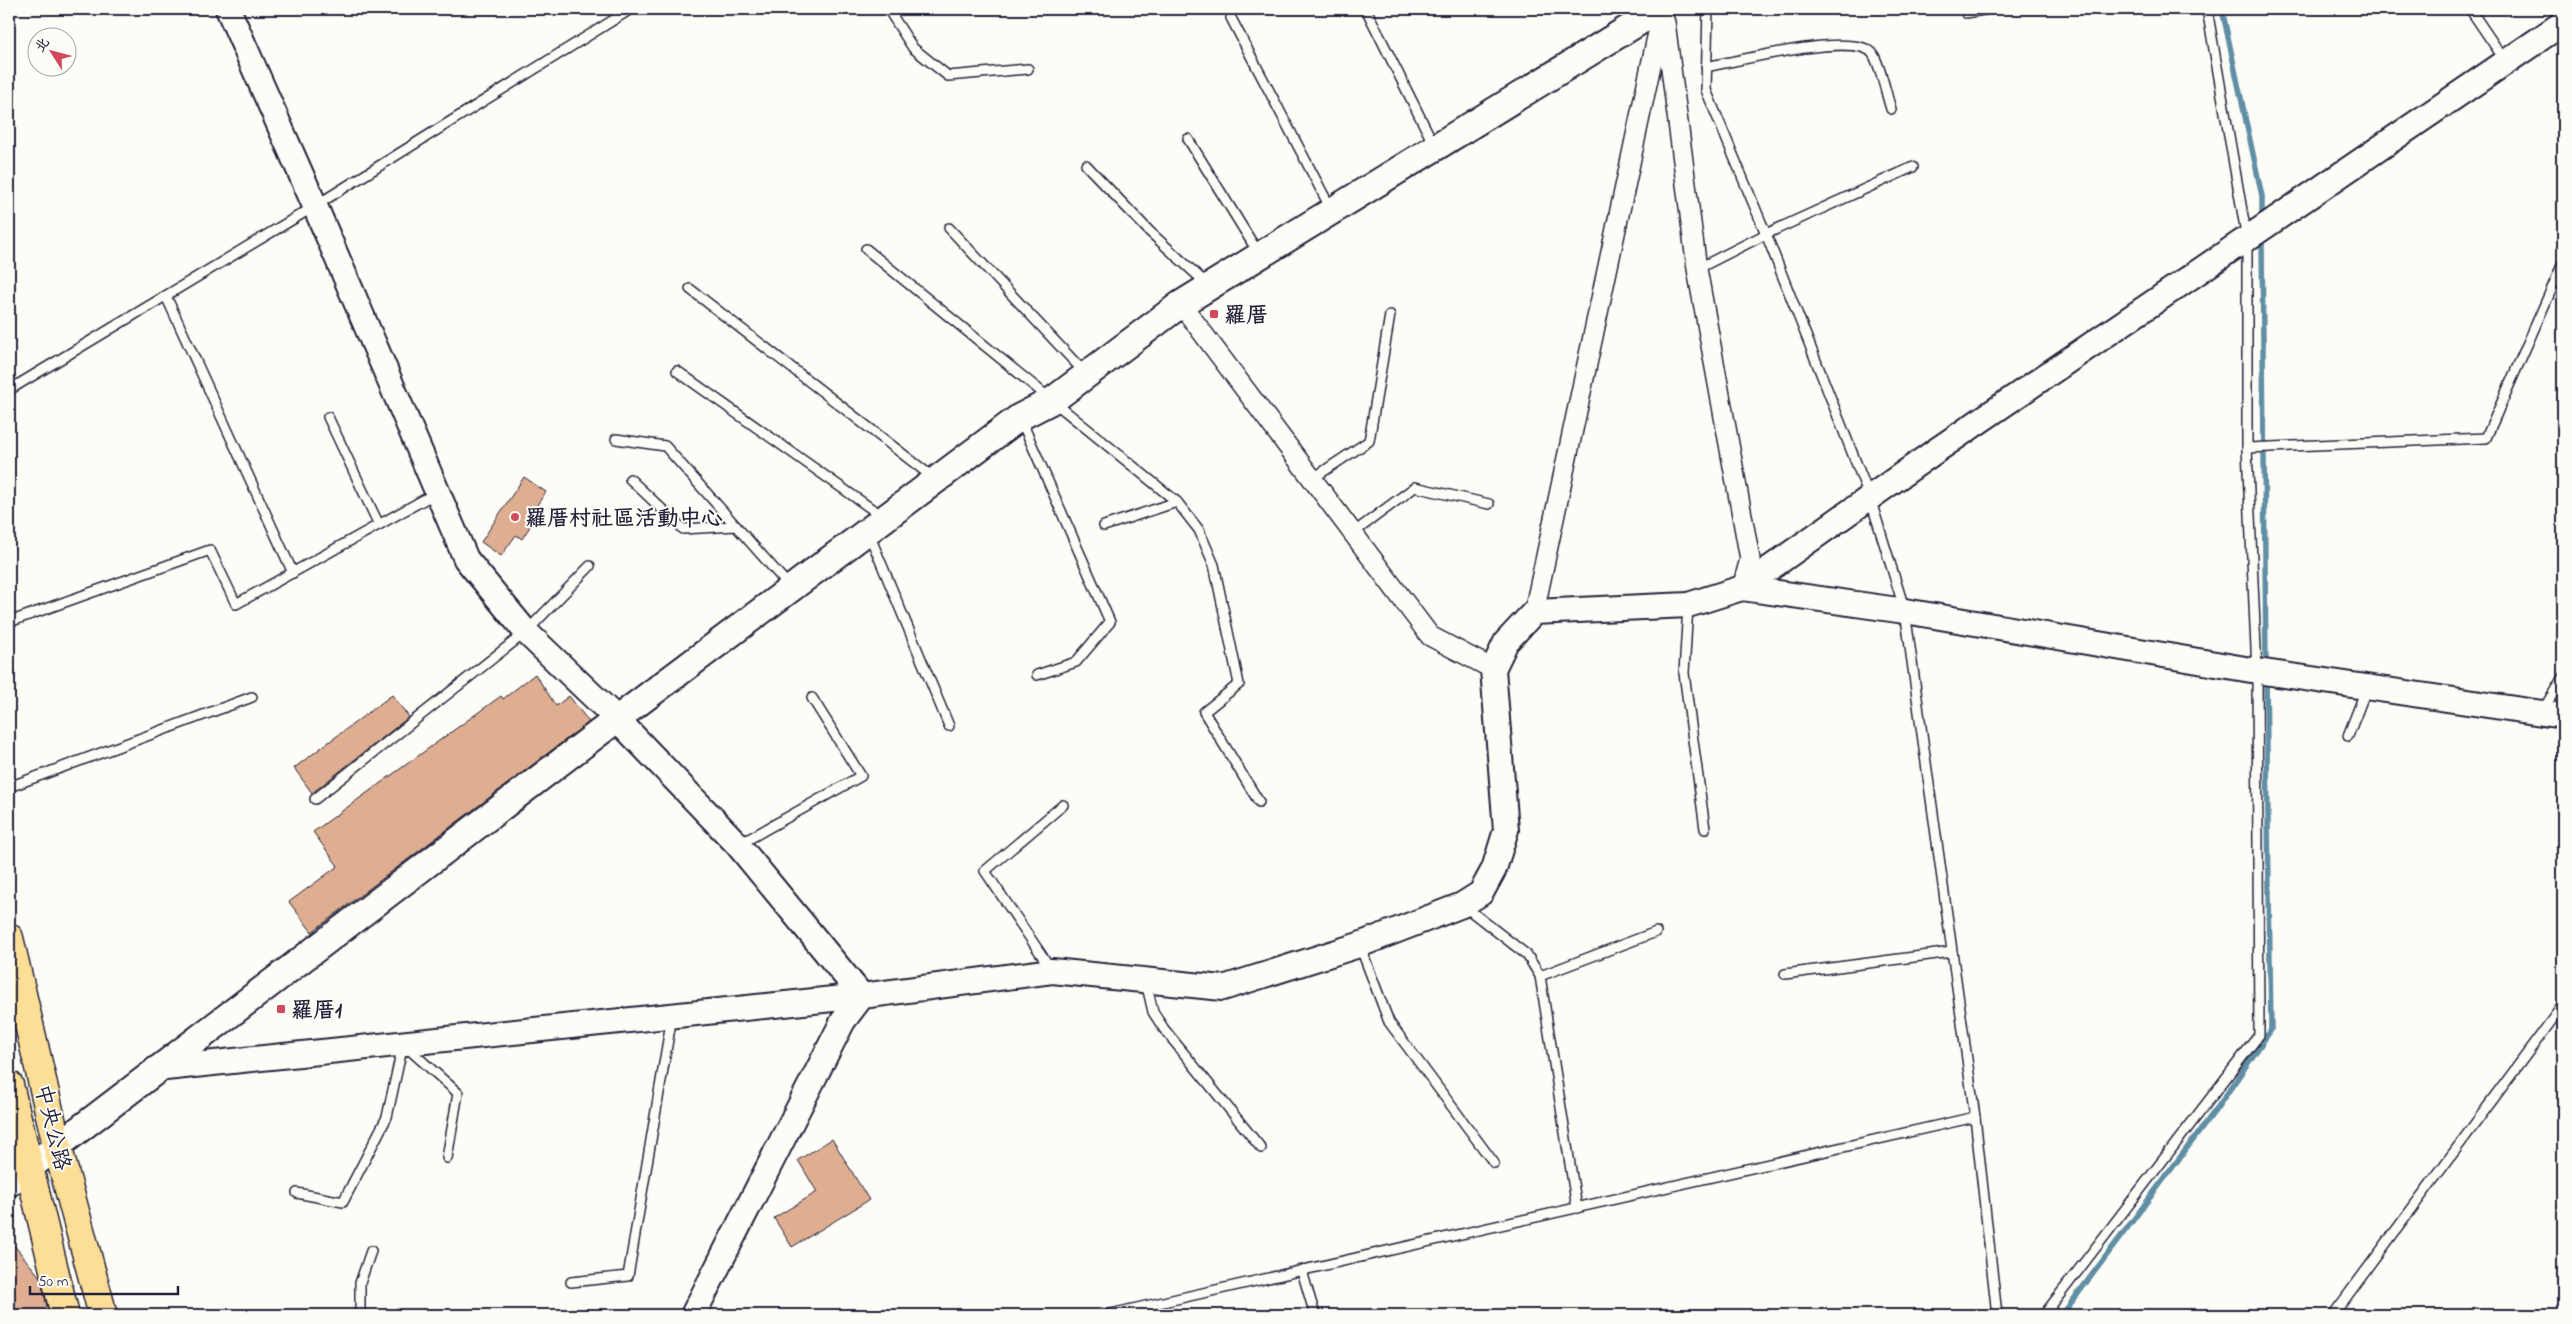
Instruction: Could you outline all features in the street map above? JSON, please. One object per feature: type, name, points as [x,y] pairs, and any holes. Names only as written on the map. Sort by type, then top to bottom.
[{"type":"main road","points":[[19,1176],[156,1069],[617,719],[1020,417],[1053,400],[1181,304],[1662,9]]},
{"type":"main road","name":"中央公路","points":[[9,938],[58,1145],[103,1315]]},
{"type":"main road","name":"中央公路","points":[[9,1085],[19,1176],[65,1315]]},
{"type":"street","points":[[228,9],[315,206],[466,559],[526,632],[617,719],[738,845],[862,996]]},
{"type":"street","points":[[1662,9],[1697,269],[1750,559],[1742,588]]},
{"type":"street","points":[[156,1069],[862,996],[1052,971],[1223,988],[1359,945],[1462,905],[1481,893],[1494,869],[1506,830],[1493,669],[1506,642],[1534,612],[1662,9]]},
{"type":"street","points":[[1534,612],[1688,605],[1742,588],[1870,498],[2563,23]]},
{"type":"street","points":[[1181,304],[1430,636],[1493,669]]},
{"type":"street","points":[[1742,588],[1904,611],[2257,671],[2552,714]]},
{"type":"street","points":[[693,1315],[844,1021],[862,996]]},
{"type":"lane","points":[[9,390],[315,206],[631,9]]},
{"type":"lane","points":[[888,9],[913,48],[948,76],[1028,69]]},
{"type":"lane","points":[[1366,9],[1435,147]]},
{"type":"lane","points":[[1708,9],[1706,90],[1766,234],[1870,498],[1904,611],[1975,1117],[1997,1315]]},
{"type":"lane","points":[[1966,13],[1990,9]]},
{"type":"lane","points":[[2044,1315],[2259,1035],[2257,671],[2247,448],[2247,239],[2207,9]]},
{"type":"lane","points":[[2470,9],[2506,63]]},
{"type":"lane","points":[[1231,18],[1332,211]]},
{"type":"lane","points":[[1706,67],[1816,45],[1862,46],[1873,54],[1891,109]]},
{"type":"lane","points":[[1188,139],[1260,255]]},
{"type":"lane","points":[[1086,165],[1150,232],[1210,287]]},
{"type":"lane","points":[[1697,269],[1766,234],[1913,167]]},
{"type":"lane","points":[[949,228],[1087,375]]},
{"type":"lane","points":[[866,250],[1177,502],[1199,530],[1214,564],[1239,684],[1204,712],[1259,802]]},
{"type":"lane","points":[[2247,448],[2486,438],[2563,264]]},
{"type":"lane","points":[[690,289],[937,480]]},
{"type":"lane","points":[[166,296],[293,573]]},
{"type":"lane","points":[[1312,479],[1369,441],[1390,315]]},
{"type":"lane","points":[[677,370],[876,525],[950,726]]},
{"type":"lane","points":[[328,416],[380,525]]},
{"type":"lane","points":[[1020,417],[1110,622],[1076,662],[1037,675]]},
{"type":"lane","points":[[616,438],[665,446],[792,589]]},
{"type":"lane","points":[[630,479],[682,529],[736,526]]},
{"type":"lane","points":[[1353,533],[1415,487],[1489,504]]},
{"type":"lane","points":[[9,622],[210,550],[236,604],[437,493]]},
{"type":"lane","points":[[1104,526],[1177,502]]},
{"type":"lane","points":[[314,799],[526,632],[590,566]]},
{"type":"lane","points":[[1688,605],[1684,674],[1705,830]]},
{"type":"lane","points":[[2552,714],[2563,678]]},
{"type":"lane","points":[[2348,736],[2367,687]]},
{"type":"lane","points":[[9,787],[252,697]]},
{"type":"lane","points":[[738,845],[861,776],[812,698]]},
{"type":"lane","points":[[1052,971],[986,871],[1063,805]]},
{"type":"lane","points":[[1462,905],[1527,955],[1540,976],[1577,1208]]},
{"type":"lane","points":[[1540,976],[1656,932]]},
{"type":"lane","points":[[1359,945],[1389,1022],[1494,1163]]},
{"type":"lane","points":[[1785,974],[1952,952]]},
{"type":"lane","points":[[1145,981],[1153,1012],[1161,1024],[1261,1148]]},
{"type":"lane","points":[[2333,1315],[2563,1005]]},
{"type":"lane","points":[[571,1282],[628,1276],[672,1016]]},
{"type":"lane","points":[[297,1193],[343,1202],[387,1117],[403,1044],[458,1092],[447,1158]]},
{"type":"lane","points":[[1106,1315],[1975,1117]]},
{"type":"lane","points":[[360,1315],[360,1283],[371,1251]]},
{"type":"lane","points":[[1302,1271],[1315,1315]]},
{"type":"building","name":"羅厝村社區活動中心","points":[[524,477],[546,492],[530,515],[534,520],[522,539],[516,535],[501,556],[481,542]]},
{"type":"building","points":[[535,674],[556,706],[569,696],[589,722],[312,932],[289,902],[338,866],[313,832],[501,696],[503,699]]},
{"type":"building","points":[[392,695],[409,717],[312,793],[294,768]]},
{"type":"building","points":[[832,1139],[869,1200],[792,1247],[774,1218],[817,1192],[798,1160]]},
{"type":"building","points":[[9,1239],[40,1277],[49,1315],[9,1315]]},
{"type":"waterway","points":[[2222,9],[2262,196],[2262,220]]},
{"type":"waterway","points":[[2262,237],[2266,667]]},
{"type":"waterway","points":[[2062,1315],[2217,1108],[2271,1030],[2266,677]]},
{"type":"place","name":"羅厝","points":[[1214,314]]},
{"type":"place","name":"羅厝村社區活動中心","points":[[515,517]]},
{"type":"place","name":"羅厝1","points":[[281,1009]]}]
